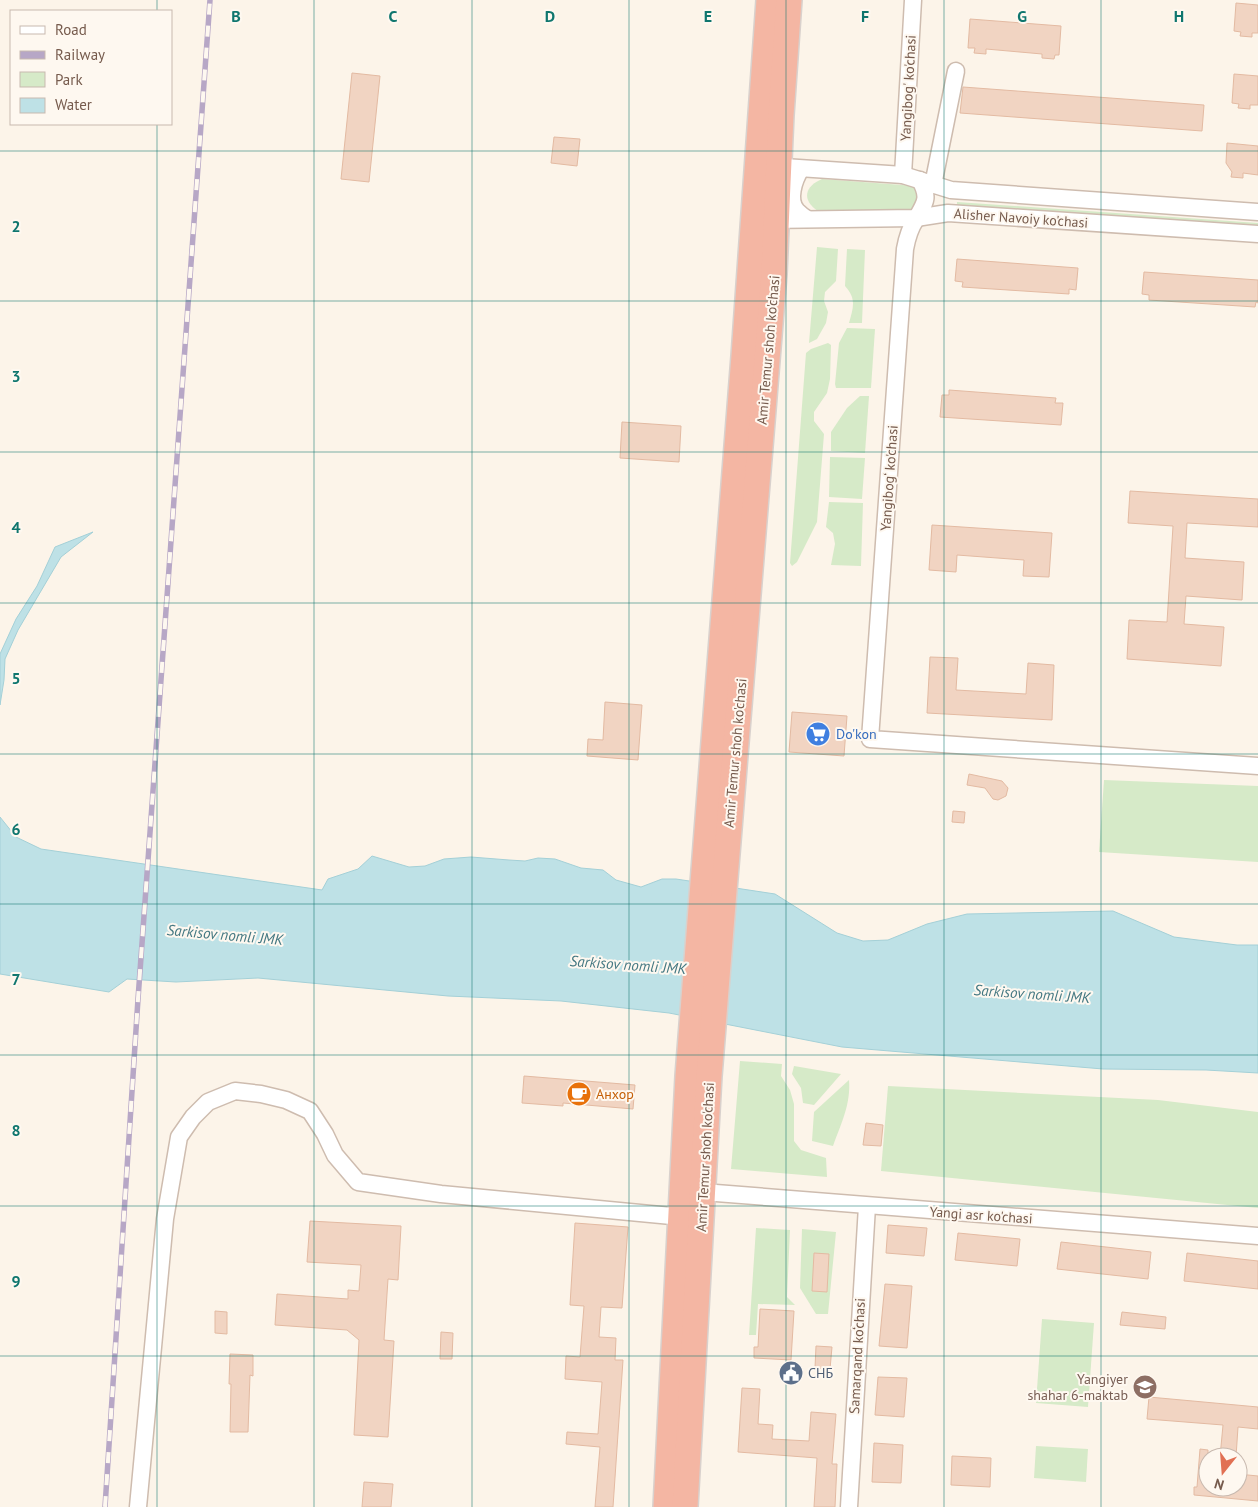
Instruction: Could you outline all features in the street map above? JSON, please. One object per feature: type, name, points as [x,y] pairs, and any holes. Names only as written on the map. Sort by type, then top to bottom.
[{"type":"highway","name":"Amir Temur shoh ko'chasi","points":[[769,0],[779,167]]},
{"type":"highway","name":"Amir Temur shoh ko'chasi","points":[[666,1507],[682,1217],[698,1076],[716,845],[773,284],[765,221],[779,167],[789,0]]},
{"type":"highway","name":"Amir Temur shoh ko'chasi","points":[[685,1507],[703,1192],[698,1076]]},
{"type":"street","name":"Yangibog' ko'chasi","points":[[903,175],[913,0]]},
{"type":"street","points":[[926,183],[956,71]]},
{"type":"street","name":"Alisher Navoiy ko'chasi","points":[[779,167],[903,175],[951,190],[1258,212]]},
{"type":"street","points":[[779,167],[795,178],[793,204],[797,211],[807,219]]},
{"type":"street","name":"Yangibog‘ ko'chasi","points":[[926,183],[922,211],[916,218],[909,233],[905,249],[870,739],[1258,766]]},
{"type":"street","name":"Alisher Navoiy ko'chasi","points":[[765,221],[916,218],[948,213],[1258,234]]},
{"type":"street","points":[[138,1507],[165,1219],[171,1183],[179,1137],[192,1117],[208,1102],[235,1091],[286,1100],[310,1111],[325,1134],[335,1155],[358,1182],[441,1194],[682,1217]]},
{"type":"street","name":"Yangi asr ko'chasi","points":[[703,1192],[1258,1236]]},
{"type":"street","name":"Samarqand ko‘chasi","points":[[848,1507],[867,1206]]},
{"type":"green space","points":[[822,179],[916,186],[926,194],[914,218],[818,211],[809,202],[807,194],[812,185]]},
{"type":"green space","points":[[957,202],[1258,223],[1258,228],[957,208]]},
{"type":"green space","points":[[817,247],[838,249],[836,281],[825,292],[824,301],[828,312],[826,323],[817,339],[809,343]]},
{"type":"green space","points":[[847,249],[865,250],[862,323],[849,323],[853,299],[845,286]]},
{"type":"green space","points":[[847,328],[875,329],[871,388],[836,388],[839,343]]},
{"type":"green space","points":[[828,343],[831,345],[830,379],[827,393],[814,412],[814,421],[824,434],[817,522],[797,562],[792,566],[790,563],[806,353],[811,349]]},
{"type":"green space","points":[[860,396],[869,396],[865,453],[831,451],[831,432],[847,408]]},
{"type":"green space","points":[[830,457],[865,458],[862,499],[829,497]]},
{"type":"green space","points":[[829,502],[863,503],[861,566],[831,565],[835,544],[833,533],[826,527]]},
{"type":"green space","points":[[1104,780],[1258,786],[1258,862],[1099,852]]},
{"type":"green space","points":[[740,1061],[782,1064],[781,1076],[790,1090],[794,1104],[794,1141],[801,1150],[826,1158],[827,1177],[731,1169]]},
{"type":"green space","points":[[794,1066],[841,1074],[814,1105],[803,1103],[801,1088],[792,1074]]},
{"type":"green space","points":[[849,1080],[847,1106],[833,1146],[812,1141],[814,1112]]},
{"type":"green space","points":[[888,1086],[1158,1100],[1258,1112],[1258,1208],[881,1171]]},
{"type":"green space","points":[[756,1228],[790,1230],[787,1297],[795,1305],[758,1304],[756,1335],[749,1335]]},
{"type":"green space","points":[[802,1229],[836,1232],[828,1314],[816,1314],[800,1288]]},
{"type":"green space","points":[[1042,1319],[1094,1323],[1088,1407],[1036,1403]]},
{"type":"green space","points":[[1036,1446],[1088,1449],[1086,1482],[1034,1478]]},
{"type":"water","points":[[93,532],[61,557],[18,630],[5,659],[0,705],[0,654],[16,619],[37,586],[55,547]]},
{"type":"water","name":"Sarkisov nomli JMK","points":[[0,817],[16,837],[41,849],[322,890],[328,879],[358,869],[372,856],[409,867],[425,866],[444,859],[471,857],[525,861],[538,858],[555,859],[581,868],[603,870],[616,880],[641,887],[662,879],[676,879],[775,894],[837,933],[863,941],[888,940],[927,924],[967,914],[1113,911],[1174,937],[1237,945],[1258,945],[1258,1073],[1206,1070],[1103,1069],[842,1047],[669,1013],[561,1001],[448,996],[258,978],[176,982],[127,979],[109,992],[0,974]]},
{"type":"building","points":[[1236,3],[1258,5],[1258,33],[1252,33],[1252,37],[1240,36],[1241,32],[1234,31]]},
{"type":"building","points":[[970,19],[1061,26],[1059,55],[1055,55],[1054,59],[1042,58],[1042,54],[986,49],[986,54],[974,53],[975,48],[968,48]]},
{"type":"building","points":[[352,73],[380,76],[369,182],[341,179]]},
{"type":"building","points":[[1234,74],[1258,76],[1258,105],[1250,105],[1250,109],[1238,108],[1239,104],[1232,103]]},
{"type":"building","points":[[963,87],[1204,105],[1202,131],[960,113]]},
{"type":"building","points":[[554,137],[580,139],[577,166],[551,163]]},
{"type":"building","points":[[1227,143],[1258,146],[1258,175],[1243,173],[1243,178],[1231,177],[1232,172],[1226,163]]},
{"type":"building","points":[[957,259],[1078,268],[1076,290],[1069,289],[1069,294],[962,287],[963,282],[955,281]]},
{"type":"building","points":[[1144,272],[1258,280],[1258,303],[1256,302],[1255,307],[1149,300],[1149,295],[1142,294]]},
{"type":"building","points":[[949,390],[1056,398],[1055,403],[1063,403],[1061,425],[940,417],[942,395],[949,395]]},
{"type":"building","points":[[622,422],[681,426],[679,462],[620,458]]},
{"type":"building","points":[[1130,491],[1258,499],[1258,527],[1187,523],[1185,558],[1244,562],[1242,600],[1186,596],[1184,624],[1224,627],[1221,666],[1127,659],[1129,620],[1167,622],[1173,526],[1128,523]]},
{"type":"building","points":[[932,525],[1052,533],[1049,577],[1023,576],[1024,560],[957,555],[956,572],[929,570]]},
{"type":"building","points":[[930,657],[958,658],[956,690],[1026,694],[1028,663],[1054,665],[1052,720],[927,713]]},
{"type":"building","points":[[605,702],[642,705],[638,760],[587,756],[588,739],[603,740]]},
{"type":"building","name":"Do'kon","points":[[792,712],[847,716],[844,756],[789,752]]},
{"type":"building","points":[[969,774],[1002,781],[1008,788],[1006,796],[998,800],[993,799],[985,788],[967,785]]},
{"type":"building","points":[[953,811],[965,812],[964,823],[952,822]]},
{"type":"building","name":"Анхор","points":[[524,1076],[635,1085],[633,1109],[563,1103],[563,1106],[522,1103]]},
{"type":"building","points":[[866,1123],[883,1125],[881,1146],[863,1145]]},
{"type":"building","points":[[310,1221],[401,1226],[398,1280],[388,1279],[384,1340],[394,1341],[388,1437],[354,1435],[359,1340],[347,1330],[275,1325],[277,1294],[348,1299],[348,1290],[359,1291],[361,1265],[307,1262]]},
{"type":"building","points":[[575,1223],[628,1227],[622,1308],[601,1307],[599,1337],[616,1338],[615,1360],[623,1360],[613,1507],[595,1507],[600,1447],[566,1444],[567,1432],[598,1434],[602,1382],[565,1379],[566,1356],[580,1357],[584,1306],[570,1305]]},
{"type":"building","points":[[888,1225],[927,1228],[924,1256],[886,1253]]},
{"type":"building","points":[[958,1233],[1020,1239],[1017,1266],[955,1260]]},
{"type":"building","points":[[1061,1242],[1151,1252],[1148,1279],[1057,1269]]},
{"type":"building","points":[[814,1253],[829,1254],[827,1292],[812,1291]]},
{"type":"building","points":[[1187,1253],[1258,1261],[1258,1289],[1184,1281]]},
{"type":"building","points":[[885,1284],[912,1286],[907,1348],[879,1346]]},
{"type":"building","points":[[760,1309],[794,1311],[791,1360],[754,1358],[754,1347],[758,1347]]},
{"type":"building","points":[[215,1311],[227,1312],[227,1334],[215,1333]]},
{"type":"building","points":[[1122,1312],[1166,1317],[1165,1329],[1120,1325]]},
{"type":"building","points":[[441,1332],[453,1333],[452,1359],[440,1359]]},
{"type":"building","points":[[816,1346],[832,1347],[830,1369],[815,1368]]},
{"type":"building","points":[[230,1354],[253,1355],[253,1376],[250,1375],[248,1432],[230,1432]]},
{"type":"building","points":[[878,1377],[907,1378],[904,1417],[875,1415]]},
{"type":"building","points":[[742,1388],[760,1389],[758,1424],[773,1425],[772,1439],[809,1441],[811,1412],[836,1414],[832,1464],[837,1464],[835,1507],[814,1507],[817,1458],[738,1452]]},
{"type":"building","points":[[1149,1397],[1258,1407],[1258,1429],[1238,1427],[1237,1447],[1221,1447],[1223,1425],[1147,1419]]},
{"type":"building","points":[[874,1443],[903,1445],[901,1483],[872,1482]]},
{"type":"building","points":[[952,1456],[991,1458],[990,1487],[951,1485]]},
{"type":"building","points":[[1198,1474],[1198,1495],[1194,1495],[1194,1487],[1197,1487]]},
{"type":"building","points":[[1248,1475],[1258,1476],[1258,1501],[1215,1497],[1248,1497]]},
{"type":"building","points":[[364,1482],[393,1484],[391,1507],[362,1507]]},
{"type":"railway","points":[[105,1507],[138,999],[210,0]]},
{"type":"place","name":"Do'kon","points":[[818,734]]},
{"type":"place","name":"Анхор","points":[[579,1094]]},
{"type":"place","name":"СНБ","points":[[791,1373]]},
{"type":"place","name":"Yangiyer shahar 6-maktab","points":[[1145,1387]]}]
